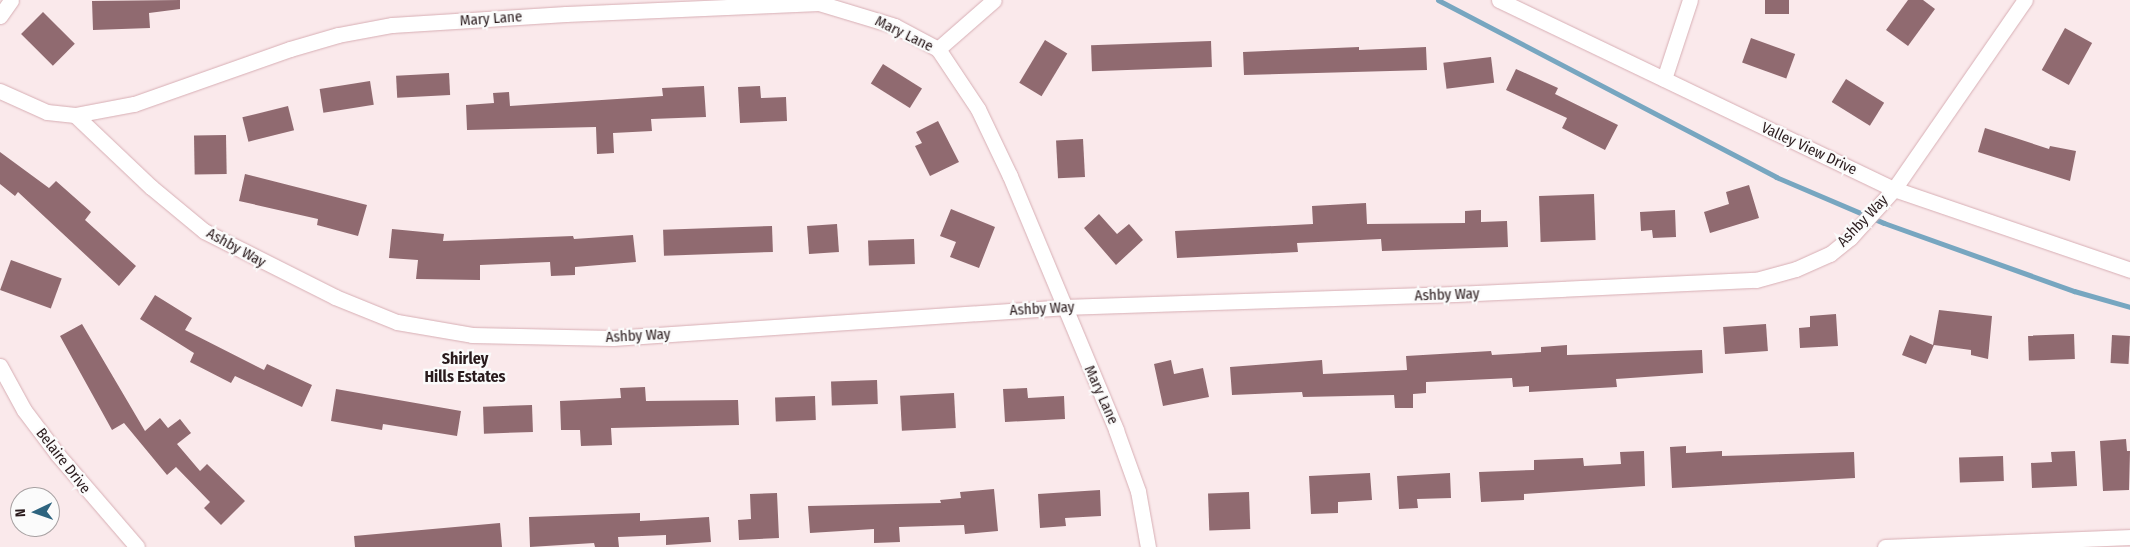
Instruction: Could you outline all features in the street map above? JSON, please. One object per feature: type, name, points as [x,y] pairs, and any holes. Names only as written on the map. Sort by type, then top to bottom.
[{"type":"street","points":[[0,16],[11,0]]},
{"type":"street","points":[[938,49],[994,0]]},
{"type":"street","name":"Valley View Drive","points":[[1499,0],[1894,189],[2130,270]]},
{"type":"street","points":[[1664,79],[1690,0]]},
{"type":"street","name":"Ashby Way","points":[[75,115],[151,187],[204,231],[335,297],[397,322],[472,335],[613,338],[1063,307],[1484,293],[1756,280],[1796,269],[1830,254],[1850,238],[1894,189],[2025,0]]},
{"type":"street","name":"Mary Lane","points":[[75,115],[134,104],[290,49],[338,35],[392,25],[566,14],[818,3],[895,26],[938,49],[978,109],[1010,176],[1063,307],[1116,430],[1138,491],[1148,547]]},
{"type":"street","points":[[0,91],[47,112],[75,115]]},
{"type":"street","name":"Belaire Drive","points":[[0,366],[24,410],[58,455],[137,547]]},
{"type":"street","points":[[1885,547],[2130,537]]},
{"type":"building","points":[[180,0],[180,9],[149,13],[150,28],[93,30],[92,1]]},
{"type":"building","points":[[1765,0],[1789,0],[1789,14],[1765,14]]},
{"type":"building","points":[[1908,0],[1923,0],[1935,9],[1908,46],[1886,30]]},
{"type":"building","points":[[43,12],[75,44],[53,66],[21,34]]},
{"type":"building","points":[[2065,28],[2092,43],[2069,85],[2042,70]]},
{"type":"building","points":[[1751,38],[1795,54],[1786,79],[1742,62]]},
{"type":"building","points":[[1045,40],[1067,53],[1042,96],[1019,83]]},
{"type":"building","points":[[1211,41],[1212,67],[1092,71],[1091,45]]},
{"type":"building","points":[[1359,47],[1359,50],[1426,47],[1427,70],[1244,75],[1243,52]]},
{"type":"building","points":[[1491,57],[1494,83],[1447,89],[1443,63]]},
{"type":"building","points":[[883,64],[922,88],[910,108],[871,84]]},
{"type":"building","points":[[1516,69],[1558,88],[1555,94],[1618,125],[1605,150],[1562,128],[1567,118],[1506,90]]},
{"type":"building","points":[[449,73],[450,95],[397,98],[396,76]]},
{"type":"building","points":[[1846,79],[1884,103],[1870,126],[1832,102]]},
{"type":"building","points":[[370,81],[374,105],[323,113],[320,89]]},
{"type":"building","points":[[704,86],[706,117],[651,119],[652,131],[613,133],[614,153],[597,154],[596,127],[467,130],[466,105],[494,103],[493,93],[509,92],[510,106],[663,96],[662,88]]},
{"type":"building","points":[[760,86],[761,98],[786,97],[787,121],[740,123],[738,87]]},
{"type":"building","points":[[288,106],[294,130],[248,142],[242,117]]},
{"type":"building","points":[[938,121],[959,162],[930,176],[915,146],[922,143],[916,132]]},
{"type":"building","points":[[1985,128],[2049,149],[2050,146],[2076,151],[2070,181],[1978,152]]},
{"type":"building","points":[[226,135],[227,174],[195,175],[194,136]]},
{"type":"building","points":[[1083,139],[1085,177],[1058,178],[1056,140]]},
{"type":"building","points":[[0,152],[49,188],[56,181],[91,212],[85,220],[136,266],[119,286],[18,192],[15,196],[0,184]]},
{"type":"building","points":[[245,174],[367,205],[358,236],[317,225],[318,219],[239,201]]},
{"type":"building","points":[[1749,185],[1759,218],[1710,233],[1704,212],[1729,204],[1726,192]]},
{"type":"building","points":[[1594,194],[1596,240],[1541,242],[1539,196]]},
{"type":"building","points":[[1366,203],[1367,224],[1465,223],[1465,211],[1481,210],[1481,222],[1507,221],[1508,247],[1382,251],[1381,239],[1297,243],[1298,252],[1177,258],[1175,231],[1313,224],[1312,206]]},
{"type":"building","points":[[951,209],[995,227],[979,268],[950,257],[956,242],[940,236]]},
{"type":"building","points":[[1675,210],[1676,237],[1653,238],[1652,230],[1641,231],[1640,212]]},
{"type":"building","points":[[1099,214],[1117,234],[1129,224],[1143,240],[1116,265],[1084,228]]},
{"type":"building","points":[[837,224],[839,252],[809,254],[807,226]]},
{"type":"building","points":[[772,226],[773,252],[664,256],[663,230]]},
{"type":"building","points":[[392,229],[444,234],[443,241],[573,236],[574,239],[633,235],[636,262],[575,267],[575,275],[551,276],[550,262],[480,265],[480,280],[416,279],[418,260],[389,258]]},
{"type":"building","points":[[914,239],[915,264],[869,266],[868,241]]},
{"type":"building","points":[[11,260],[62,278],[51,309],[0,290]]},
{"type":"building","points":[[155,295],[192,318],[185,330],[264,370],[267,364],[312,385],[302,407],[235,376],[231,383],[190,362],[194,353],[140,319]]},
{"type":"building","points":[[1939,310],[1992,316],[1988,359],[1971,355],[1971,350],[1934,345],[1926,364],[1902,355],[1910,335],[1933,345]]},
{"type":"building","points":[[1836,314],[1838,346],[1800,348],[1799,328],[1810,327],[1810,316]]},
{"type":"building","points":[[82,324],[145,431],[160,418],[168,428],[180,419],[191,433],[177,444],[200,471],[207,464],[245,501],[221,525],[204,508],[210,502],[176,467],[167,475],[124,423],[112,430],[60,336]]},
{"type":"building","points":[[1766,324],[1768,351],[1725,354],[1723,327]]},
{"type":"building","points":[[2074,334],[2075,359],[2029,361],[2028,336]]},
{"type":"building","points":[[2112,335],[2130,336],[2129,364],[2111,363]]},
{"type":"building","points":[[1567,345],[1567,355],[1702,350],[1703,373],[1616,379],[1617,387],[1529,392],[1529,386],[1513,387],[1512,378],[1426,382],[1426,393],[1413,394],[1413,408],[1395,408],[1394,395],[1303,397],[1302,392],[1232,395],[1230,367],[1322,360],[1323,374],[1407,370],[1406,356],[1491,351],[1492,355],[1541,352],[1541,347]]},
{"type":"building","points":[[1171,360],[1174,374],[1203,368],[1209,397],[1163,406],[1154,364]]},
{"type":"building","points":[[877,380],[878,404],[832,406],[831,382]]},
{"type":"building","points":[[645,387],[646,401],[738,400],[739,425],[611,428],[612,445],[581,446],[580,430],[561,430],[560,401],[621,398],[620,388]]},
{"type":"building","points":[[1027,388],[1028,398],[1064,396],[1065,419],[1005,422],[1003,389]]},
{"type":"building","points":[[336,389],[461,411],[457,436],[383,424],[382,430],[331,421]]},
{"type":"building","points":[[954,393],[956,428],[902,431],[900,396]]},
{"type":"building","points":[[815,396],[816,420],[776,421],[775,397]]},
{"type":"building","points":[[532,405],[533,432],[484,434],[483,407]]},
{"type":"building","points":[[2126,439],[2127,451],[2130,451],[2129,490],[2103,491],[2100,441]]},
{"type":"building","points":[[1686,446],[1686,453],[1722,451],[1722,456],[1854,452],[1855,478],[1672,488],[1670,447]]},
{"type":"building","points":[[1644,451],[1645,486],[1524,494],[1524,500],[1481,502],[1479,472],[1534,470],[1534,460],[1583,458],[1584,466],[1621,464],[1620,452]]},
{"type":"building","points":[[2075,451],[2077,486],[2032,488],[2031,463],[2052,462],[2051,452]]},
{"type":"building","points":[[2003,456],[2004,481],[1960,483],[1959,458]]},
{"type":"building","points":[[1370,473],[1372,500],[1338,502],[1338,513],[1311,514],[1309,476]]},
{"type":"building","points":[[1450,473],[1451,498],[1417,499],[1418,508],[1399,509],[1397,476]]},
{"type":"building","points":[[994,489],[998,531],[965,534],[964,525],[899,527],[900,542],[874,543],[874,529],[810,533],[808,506],[941,503],[940,500],[961,498],[960,492]]},
{"type":"building","points":[[1100,490],[1101,516],[1065,518],[1066,526],[1040,528],[1038,494]]},
{"type":"building","points":[[1249,492],[1250,529],[1209,530],[1208,493]]},
{"type":"building","points":[[777,493],[779,538],[739,540],[738,520],[751,519],[750,494]]},
{"type":"building","points":[[640,513],[640,521],[709,517],[711,542],[666,545],[666,535],[618,537],[619,547],[595,547],[594,543],[530,547],[529,517]]},
{"type":"building","points":[[500,523],[502,547],[355,547],[354,536]]},
{"type":"waterway","points":[[1438,0],[1776,177],[1884,223],[2074,291],[2130,307]]},
{"type":"district","name":"Shirley Hills Estates","points":[[465,368]]}]
